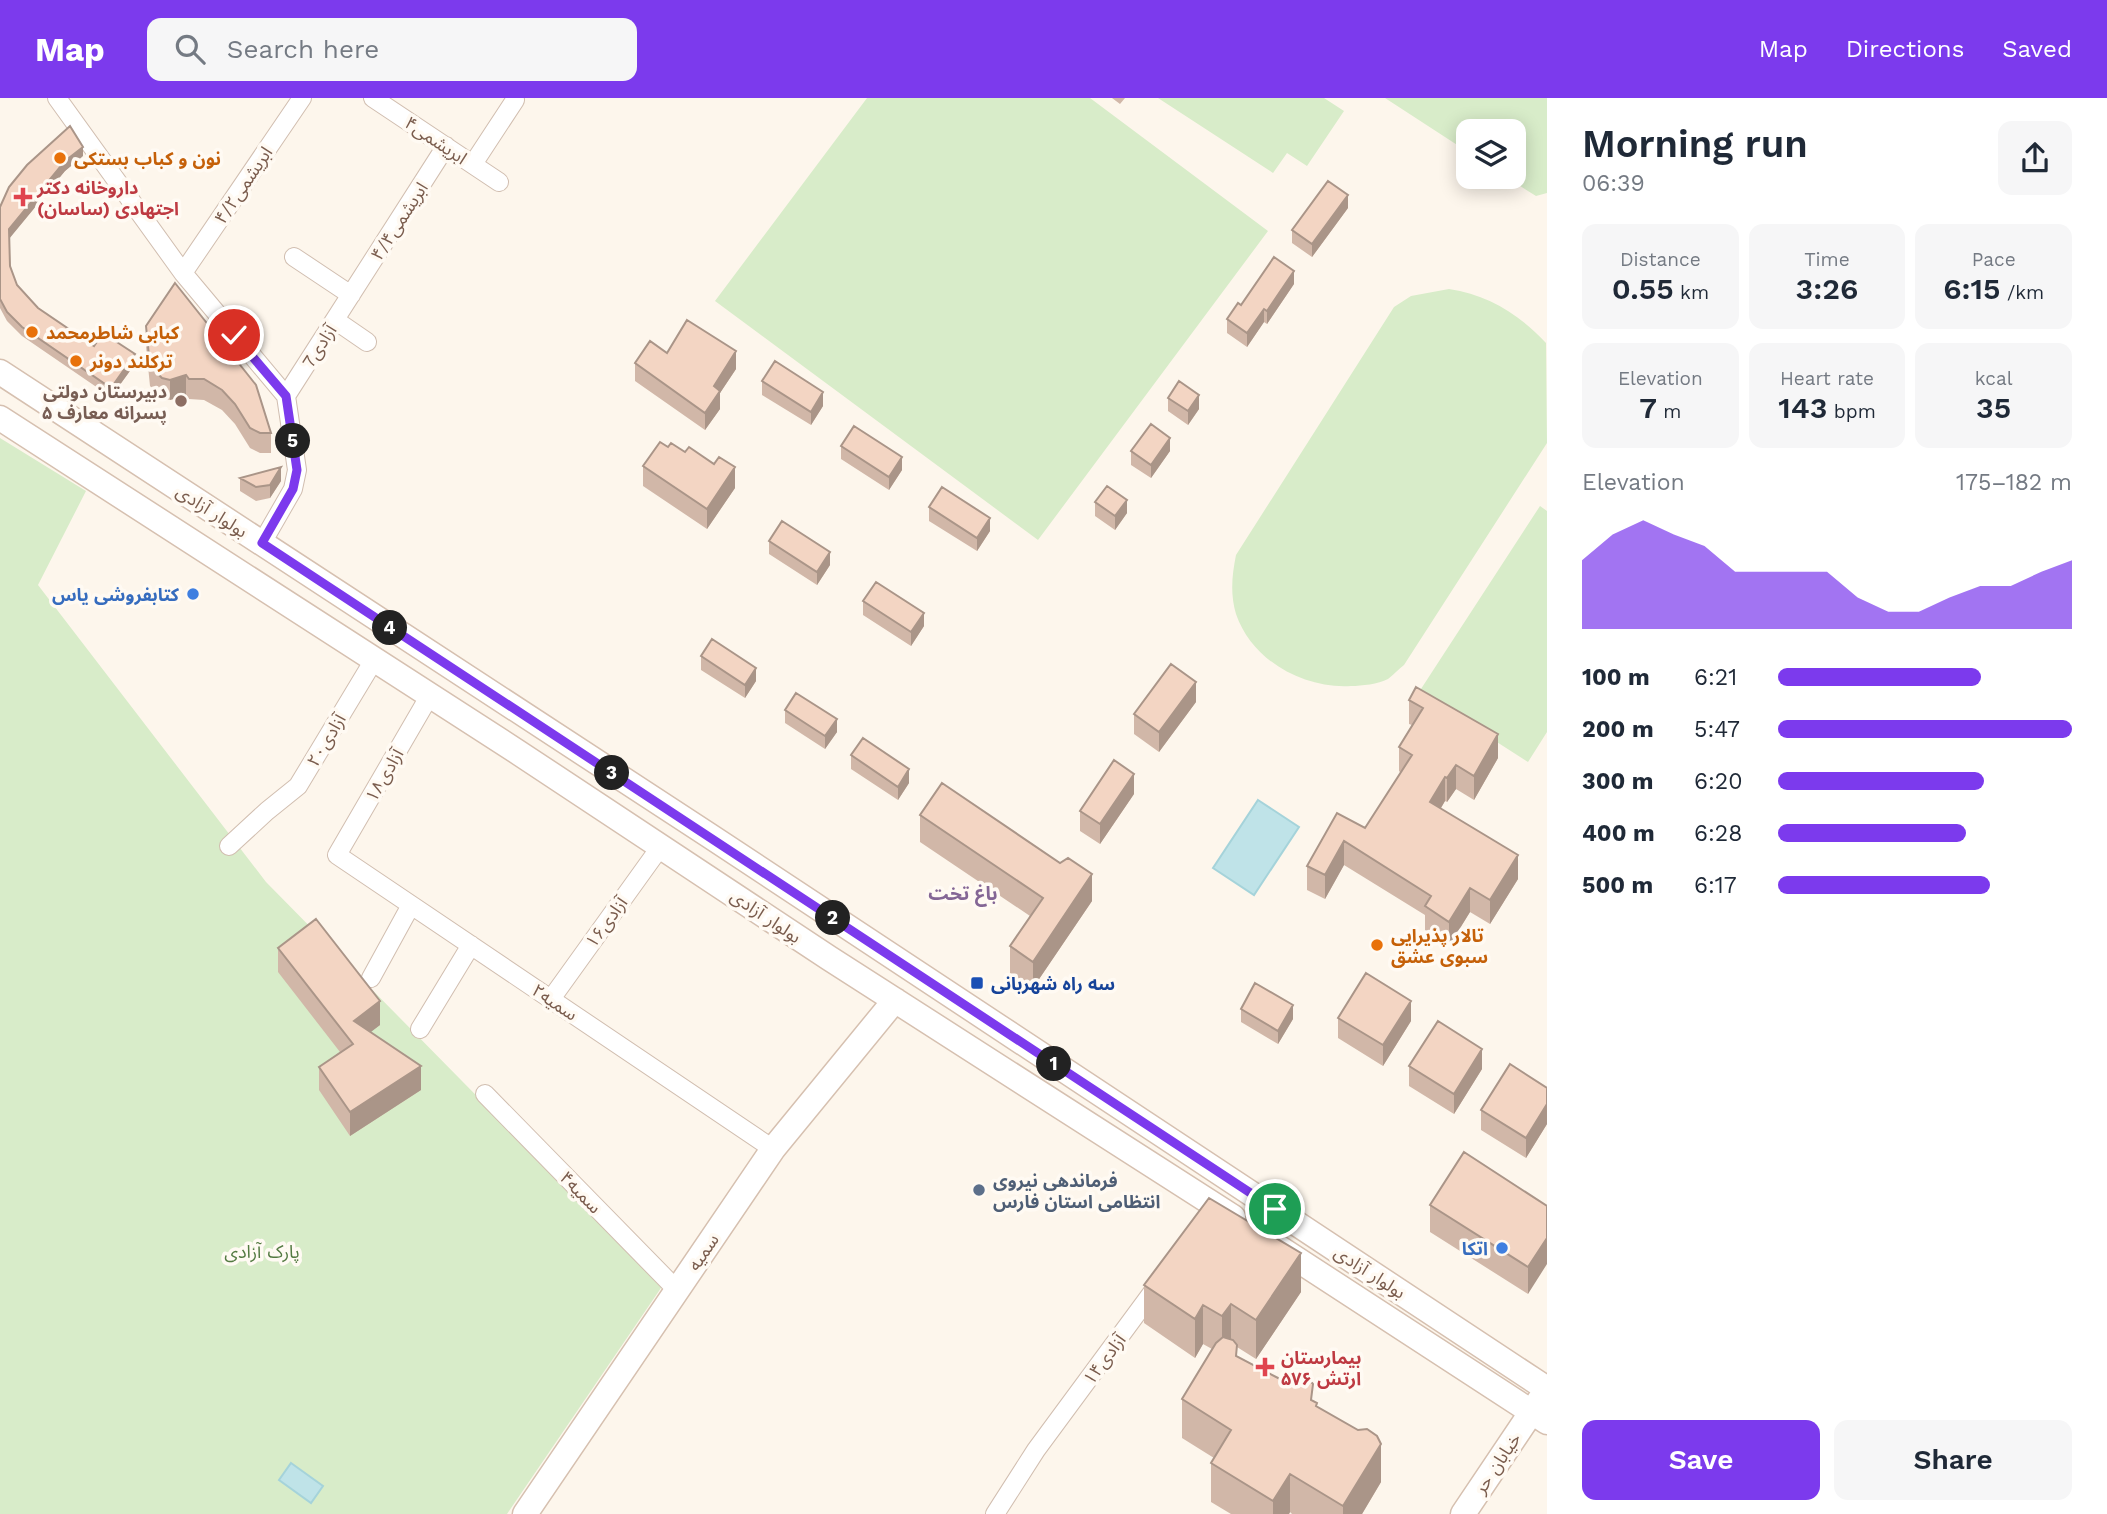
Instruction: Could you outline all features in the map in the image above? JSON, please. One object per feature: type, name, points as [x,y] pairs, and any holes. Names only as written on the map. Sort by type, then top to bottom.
[{"type":"main road","name":"بولوار آزادی","points":[[0,372],[710,836],[1547,1389]]},
{"type":"main road","name":"بولوار آزادی","points":[[0,418],[661,846],[1212,1212],[1539,1417]]},
{"type":"main road","points":[[690,865],[710,836]]},
{"type":"main road","name":"سمیه","points":[[525,1514],[773,1149],[895,1000]]},
{"type":"main road","name":"خیابان حر","points":[[1463,1514],[1539,1417],[1547,1389]]},
{"type":"street","points":[[57,98],[183,273],[286,396],[297,470],[293,489],[262,543]]},
{"type":"street","name":"ابریشمی۴/۲","points":[[183,273],[302,98]]},
{"type":"street","name":"ابریشمی۴","points":[[373,98],[499,182]]},
{"type":"street","points":[[473,164],[515,100]]},
{"type":"street","name":"ابریشمی۴/۴","points":[[351,295],[446,146]]},
{"type":"street","points":[[294,257],[351,295]]},
{"type":"street","name":"7آزادی","points":[[286,396],[351,295]]},
{"type":"street","points":[[335,320],[367,342]]},
{"type":"street","name":"آزادی۲۰","points":[[229,846],[298,786],[374,660]]},
{"type":"street","name":"آزادی۱۸","points":[[337,855],[430,695]]},
{"type":"street","name":"آزادی۱۶","points":[[551,999],[661,846]]},
{"type":"street","name":"۲سمیه","points":[[337,855],[773,1149]]},
{"type":"street","points":[[371,978],[411,905]]},
{"type":"street","points":[[420,1029],[471,945]]},
{"type":"street","name":"سمیه۴","points":[[485,1094],[677,1290]]},
{"type":"street","name":"آزادی۱۴","points":[[995,1514],[1036,1450],[1167,1273]]},
{"type":"green space","points":[[867,98],[1090,98],[1268,231],[1038,540],[715,301]]},
{"type":"green space","points":[[1158,98],[1324,98],[1344,111],[1307,166],[1287,153],[1273,173]]},
{"type":"green space","points":[[1385,98],[1547,98],[1547,193],[1536,196],[1525,189],[1526,119],[1456,119],[1456,144]]},
{"type":"green space","points":[[1449,289],[1477,296],[1502,307],[1525,323],[1546,343],[1547,443],[1404,665],[1388,679],[1365,685],[1333,686],[1298,677],[1267,658],[1254,646],[1244,631],[1233,599],[1236,555],[1394,307],[1411,296]]},
{"type":"green space","name":"پارک آزادی","points":[[0,438],[86,491],[38,585],[266,882],[663,1285],[507,1514],[0,1514]]},
{"type":"green space","points":[[1540,506],[1547,511],[1547,732],[1528,762],[1419,692]]},
{"type":"water","points":[[1258,800],[1299,827],[1254,895],[1213,868]]},
{"type":"water","points":[[291,1463],[323,1486],[311,1503],[279,1480]]},
{"type":"building","points":[[70,126],[83,147],[65,161],[9,229],[10,266],[17,285],[38,308],[94,346],[103,333],[135,354],[111,388],[22,327],[7,312],[0,299],[0,207],[9,187],[27,165]]},
{"type":"building","points":[[1328,181],[1348,195],[1312,244],[1292,230]]},
{"type":"building","points":[[1274,257],[1294,271],[1267,311],[1264,309],[1247,333],[1227,319],[1238,303],[1241,305]]},
{"type":"building","points":[[175,283],[256,385],[271,433],[260,433],[250,428],[235,404],[222,390],[204,379],[189,379],[186,375],[170,380],[162,378],[150,366],[146,326]]},
{"type":"building","points":[[687,320],[736,351],[714,386],[720,391],[705,413],[635,363],[650,341],[667,353]]},
{"type":"building","points":[[775,361],[823,392],[811,412],[762,381]]},
{"type":"building","points":[[1179,381],[1199,395],[1188,411],[1168,398]]},
{"type":"building","points":[[1151,424],[1170,438],[1151,465],[1131,451]]},
{"type":"building","points":[[854,426],[902,457],[889,477],[841,446]]},
{"type":"building","points":[[660,442],[668,447],[671,443],[685,452],[689,447],[714,464],[719,457],[735,467],[707,509],[643,466]]},
{"type":"building","points":[[281,467],[270,485],[256,487],[240,478]]},
{"type":"building","points":[[1107,486],[1127,500],[1115,516],[1095,502]]},
{"type":"building","points":[[942,487],[990,518],[977,538],[929,507]]},
{"type":"building","points":[[782,521],[830,552],[817,572],[769,541]]},
{"type":"building","points":[[876,582],[924,613],[911,632],[863,601]]},
{"type":"building","points":[[712,639],[756,668],[745,685],[701,656]]},
{"type":"building","points":[[1171,664],[1196,682],[1159,732],[1134,714]]},
{"type":"building","points":[[1416,687],[1498,734],[1474,776],[1456,765],[1447,778],[1445,777],[1430,802],[1518,855],[1490,900],[1470,888],[1449,922],[1425,906],[1431,896],[1344,841],[1325,875],[1307,866],[1337,813],[1365,828],[1412,755],[1399,747],[1423,708],[1409,700]]},
{"type":"building","points":[[796,693],[837,719],[825,736],[785,710]]},
{"type":"building","points":[[863,738],[909,769],[898,787],[851,755]]},
{"type":"building","points":[[1114,760],[1134,774],[1100,824],[1080,811]]},
{"type":"building","points":[[942,783],[1060,863],[1068,858],[1092,874],[1033,962],[1010,946],[1043,898],[920,815]]},
{"type":"building","points":[[316,919],[380,1001],[354,1021],[421,1066],[350,1112],[319,1067],[353,1044],[278,948]]},
{"type":"building","points":[[1366,973],[1411,1001],[1383,1045],[1338,1018]]},
{"type":"building","points":[[1255,983],[1293,1005],[1278,1031],[1241,1009]]},
{"type":"building","points":[[1438,1021],[1482,1049],[1454,1094],[1409,1066]]},
{"type":"building","points":[[1510,1064],[1547,1088],[1547,1104],[1526,1138],[1481,1110]]},
{"type":"building","points":[[1464,1152],[1547,1206],[1547,1238],[1528,1267],[1430,1205]]},
{"type":"building","points":[[1209,1198],[1301,1253],[1256,1320],[1231,1304],[1222,1316],[1203,1305],[1195,1319],[1144,1285]]},
{"type":"building","points":[[1223,1337],[1233,1340],[1237,1345],[1236,1356],[1278,1378],[1289,1383],[1297,1372],[1308,1378],[1313,1384],[1311,1400],[1317,1403],[1316,1406],[1358,1430],[1367,1429],[1377,1436],[1381,1444],[1343,1506],[1290,1474],[1273,1501],[1211,1463],[1231,1430],[1182,1399],[1216,1343]]},
{"type":"place","name":"نون و کباب بستکی","points":[[60,158]]},
{"type":"place","name":"داروخانه دکتر اجتهادی (ساسان)","points":[[23,197]]},
{"type":"place","name":"کبابی شاطرمحمد","points":[[32,332]]},
{"type":"place","name":"ترکلند دونر","points":[[76,361]]},
{"type":"place","name":"دبیرستان دولتی پسرانه معارف ۵","points":[[181,401]]},
{"type":"place","name":"کتابفروشی یاس","points":[[193,594]]},
{"type":"place","name":"تالار پذیرایی سبوی عشق","points":[[1377,945]]},
{"type":"place","name":"سه راه شهربانی","points":[[977,983]]},
{"type":"place","name":"فرماندهی نیروی انتظامی استان فارس","points":[[979,1190]]},
{"type":"place","name":"اتکا","points":[[1502,1248]]},
{"type":"place","name":"بیمارستان ۵۷۶ ارتش","points":[[1265,1367]]},
{"type":"district","name":"باغ تخت","points":[[963,893]]},
{"type":"route","points":[[234,335],[286,396],[297,470],[293,489],[262,543],[1275,1209]]}]
